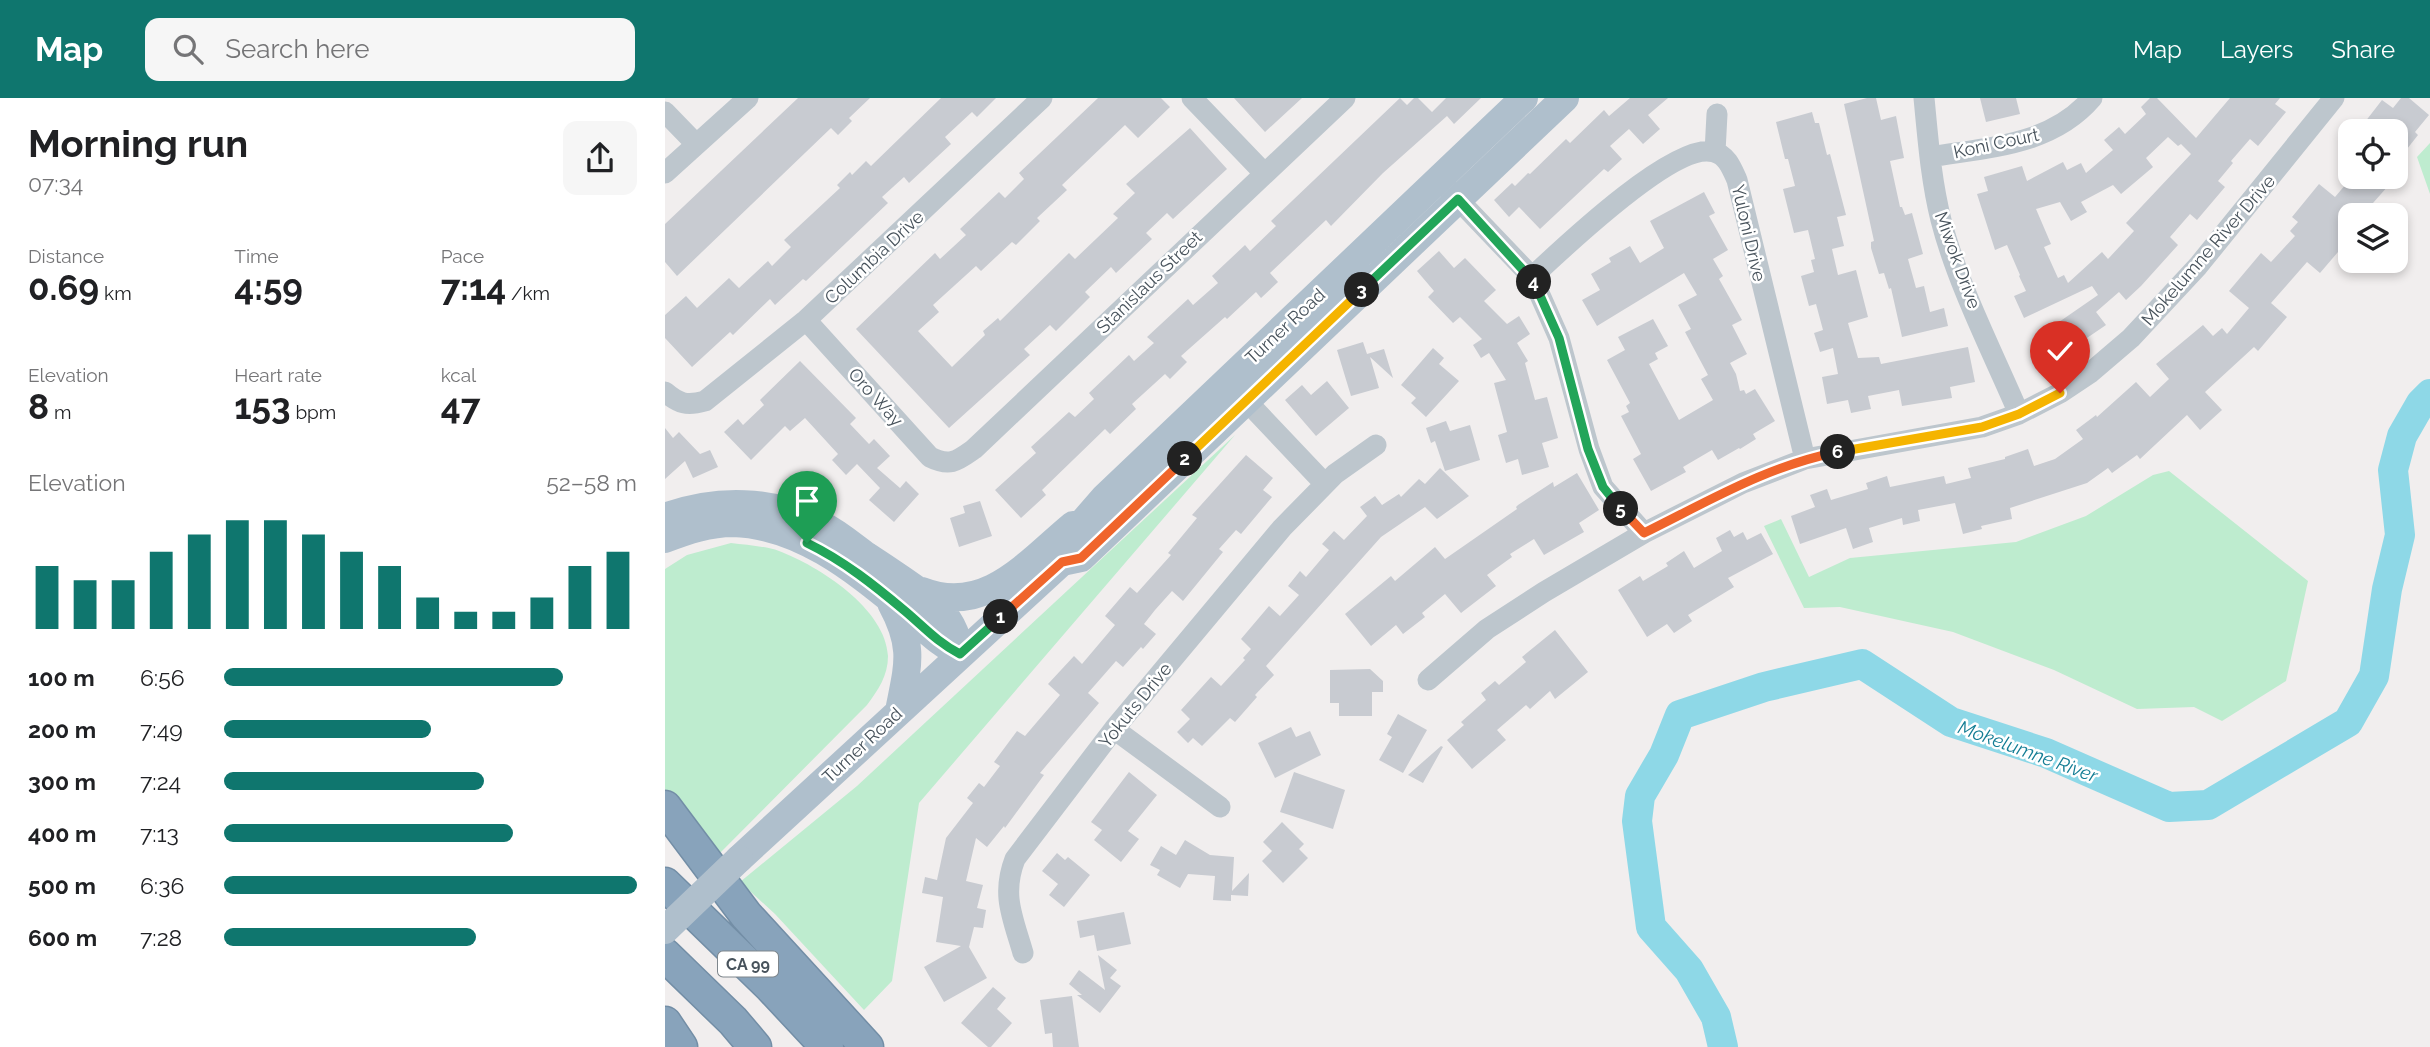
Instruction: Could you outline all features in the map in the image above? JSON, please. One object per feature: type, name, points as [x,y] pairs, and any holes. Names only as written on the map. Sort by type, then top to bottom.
[{"type":"highway","points":[[665,807],[746,915],[867,1047]]},
{"type":"highway","name":"CA 99","points":[[665,884],[771,987],[827,1047]]},
{"type":"highway","name":"CA 99","points":[[665,955],[733,1021],[755,1047]]},
{"type":"highway","points":[[665,978],[740,1047]]},
{"type":"highway","points":[[665,1023],[681,1047]]},
{"type":"main road","name":"Turner Road","points":[[1062,562],[1063,545],[1104,498],[1236,390],[1449,190],[1531,104],[1565,98]]},
{"type":"main road","name":"Turner Road","points":[[665,930],[1062,562],[1081,558],[1236,390]]},
{"type":"main road","points":[[916,589],[948,598],[981,594],[1011,576],[1104,498]]},
{"type":"main road","points":[[665,517],[683,510],[724,503],[757,504],[786,511],[822,525],[934,602],[958,634],[960,654]]},
{"type":"main road","points":[[665,539],[706,526],[732,523],[772,528],[835,557],[941,644],[960,654]]},
{"type":"main road","points":[[888,598],[907,641],[909,660],[899,711]]},
{"type":"street","points":[[665,173],[748,98]]},
{"type":"street","name":"Columbia Drive","points":[[665,392],[677,402],[690,405],[705,401],[806,320],[1042,98]]},
{"type":"street","points":[[1192,98],[1264,173]]},
{"type":"street","name":"Stanislaus Street","points":[[951,462],[958,461],[974,449],[1345,98]]},
{"type":"street","name":"Miwok Drive","points":[[1924,98],[1930,157],[1942,222],[1954,260],[2019,414]]},
{"type":"street","name":"Koni Court","points":[[1930,157],[2023,141],[2056,129],[2085,107],[2092,98]]},
{"type":"street","name":"Mokelumne River Drive","points":[[1428,680],[1487,629],[1544,592],[1644,533],[1743,483],[1805,459],[1982,427],[2019,414],[2060,393],[2090,373],[2131,338],[2198,266],[2334,98]]},
{"type":"street","points":[[665,112],[696,144]]},
{"type":"street","points":[[1532,277],[1589,224],[1664,168],[1685,157],[1706,151],[1714,152],[1717,114]]},
{"type":"street","name":"Yuloni Drive","points":[[1714,152],[1729,163],[1737,180],[1805,459]]},
{"type":"street","points":[[1449,190],[1532,277],[1559,338],[1588,449],[1603,487],[1644,533]]},
{"type":"street","name":"Oro Way","points":[[806,320],[930,457],[943,463],[951,462]]},
{"type":"street","points":[[1236,390],[1325,484]]},
{"type":"street","name":"Yokuts Drive","points":[[1023,953],[1008,898],[1008,878],[1015,859],[1114,729],[1282,528],[1335,474],[1375,445]]},
{"type":"street","points":[[1114,729],[1220,807]]},
{"type":"green space","points":[[2430,143],[2430,194],[2417,157]]},
{"type":"green space","points":[[1235,435],[919,803],[892,981],[864,1010],[775,914],[740,882],[857,786]]},
{"type":"green space","points":[[2169,471],[2308,581],[2286,681],[2222,721],[2194,707],[2137,709],[2054,670],[1953,632],[1840,607],[1804,608],[1764,526],[1781,519],[1809,577],[1850,558],[2016,542],[2086,516],[2153,475]]},
{"type":"green space","points":[[731,543],[779,551],[831,578],[863,606],[876,622],[884,639],[888,663],[878,688],[867,705],[714,859],[665,789],[665,569],[687,555]]},
{"type":"building","points":[[798,98],[870,98],[849,118],[852,121],[838,135],[831,128],[677,276],[665,262],[665,224]]},
{"type":"building","points":[[941,98],[996,98],[977,117],[972,112],[945,137],[951,144],[909,183],[904,177],[882,197],[888,203],[806,281],[803,279],[775,305],[770,299],[733,335],[730,332],[692,367],[665,338],[665,315],[686,296],[697,308],[729,278],[739,288],[768,261],[772,266],[791,247],[784,240],[840,188],[837,185],[850,172],[852,175],[866,161],[871,166]]},
{"type":"building","points":[[1098,98],[1161,98],[1170,107],[1138,138],[1125,125],[1062,185],[1067,190],[1037,218],[1040,221],[1016,245],[1012,242],[981,271],[976,266],[933,305],[939,312],[918,331],[952,367],[985,335],[983,331],[998,318],[1000,321],[1069,253],[1075,259],[1118,218],[1113,214],[1135,193],[1126,184],[1190,128],[1227,169],[1173,219],[1167,213],[1146,233],[1152,239],[1116,273],[1111,267],[1085,292],[1090,297],[1056,331],[1050,325],[1024,349],[1030,355],[949,428],[856,329],[935,253],[940,259],[966,235],[960,229],[999,192],[1005,198],[1024,179],[1019,173]]},
{"type":"building","points":[[1234,98],[1302,98],[1265,132]]},
{"type":"building","points":[[1400,98],[1407,105],[1414,98],[1418,98],[1432,112],[1446,98],[1481,98],[1454,124],[1447,116],[1383,173],[1331,226],[1326,220],[1270,273],[1278,282],[1261,298],[1256,292],[1181,356],[1187,362],[1170,379],[1165,374],[1132,404],[1136,409],[1110,434],[1105,429],[1042,490],[1046,495],[1021,518],[995,490],[1036,453],[1031,447],[1069,412],[1075,417],[1094,399],[1089,393],[1129,355],[1134,361],[1154,343],[1147,337],[1188,299],[1193,305],[1218,283],[1212,276],[1245,245],[1250,251],[1276,226],[1271,221]]},
{"type":"building","points":[[1630,98],[1668,98],[1648,115],[1660,129],[1643,144],[1629,129],[1610,146],[1622,159],[1608,172],[1604,169],[1540,229],[1519,207],[1509,217],[1494,200],[1512,183],[1515,186],[1530,174],[1566,139],[1570,143],[1604,110],[1609,116]]},
{"type":"building","points":[[1876,98],[1881,120],[1896,116],[1904,158],[1890,161],[1900,207],[1905,215],[1912,213],[1923,254],[1908,259],[1916,288],[1924,286],[1930,312],[1944,308],[1948,326],[1902,337],[1891,288],[1889,289],[1884,273],[1879,274],[1871,248],[1871,242],[1874,241],[1844,104]]},
{"type":"building","points":[[1980,98],[2016,98],[2020,114],[1986,122]]},
{"type":"building","points":[[2150,98],[2157,98],[2196,138],[2230,98],[2280,98],[2275,104],[2286,112],[2258,146],[2250,139],[2231,161],[2233,163],[2218,181],[2225,187],[2197,220],[2190,214],[2170,237],[2178,245],[2141,286],[2126,300],[2119,292],[2096,312],[2106,325],[2062,355],[2058,349],[2045,357],[2033,340],[2098,295],[2092,286],[2024,318],[2014,296],[2026,291],[2020,275],[2007,245],[1995,250],[1977,194],[1988,191],[1984,177],[2022,166],[2027,181],[2063,162],[2067,170],[2081,163],[2086,173],[2113,150],[2104,140],[2119,127],[2125,134],[2146,114],[2141,107]],"holes":[[[2168,137],[2178,146],[2181,144],[2191,154],[2126,223],[2134,231],[2108,259],[2102,252],[2068,283],[2064,275],[2058,278],[2044,247],[2051,244],[2036,209],[2060,202],[2071,221],[2087,212],[2081,202],[2113,185],[2121,194],[2153,167],[2146,158]]]},
{"type":"building","points":[[2401,98],[2409,98],[2429,115],[2415,132],[2418,135],[2408,148],[2408,119],[2367,119],[2382,100],[2393,108]]},
{"type":"building","points":[[1812,112],[1815,123],[1819,123],[1827,155],[1830,154],[1846,215],[1837,217],[1844,246],[1832,249],[1838,275],[1856,270],[1868,317],[1848,323],[1858,358],[1879,357],[1881,364],[1968,347],[1975,382],[1950,387],[1952,398],[1902,406],[1899,390],[1868,396],[1871,409],[1851,413],[1848,400],[1827,404],[1822,377],[1838,374],[1833,348],[1820,352],[1814,333],[1823,330],[1816,304],[1809,306],[1801,276],[1814,272],[1811,260],[1815,259],[1808,230],[1794,233],[1783,189],[1795,186],[1776,122]]},
{"type":"building","points":[[2319,184],[2335,197],[2342,189],[2385,189],[2373,203],[2338,203],[2338,252],[2320,273],[2307,262],[2271,303],[2287,317],[2258,351],[2254,347],[2205,392],[2222,410],[2200,430],[2187,415],[2140,459],[2137,455],[2112,473],[2108,468],[2087,483],[2010,508],[2012,519],[1981,526],[1982,529],[1963,534],[1955,503],[1918,510],[1920,521],[1903,525],[1902,518],[1869,528],[1873,542],[1853,549],[1846,528],[1800,544],[1791,516],[1815,507],[1810,495],[1827,489],[1831,500],[1868,489],[1866,483],[1887,476],[1890,487],[1944,476],[1946,484],[1971,478],[1968,468],[2005,459],[2028,449],[2034,466],[2055,459],[2083,439],[2076,430],[2096,415],[2097,417],[2136,382],[2150,397],[2169,379],[2156,364],[2203,325],[2213,336],[2222,328],[2227,334],[2249,308],[2229,291],[2261,253],[2271,262],[2295,236],[2290,231],[2298,222],[2292,217]]},
{"type":"building","points":[[1704,192],[1715,213],[1709,216],[1728,250],[1713,259],[1723,276],[1719,279],[1742,320],[1732,325],[1747,354],[1730,363],[1740,391],[1744,390],[1746,394],[1755,389],[1775,421],[1753,434],[1756,439],[1740,449],[1718,460],[1712,450],[1683,467],[1686,472],[1651,491],[1633,459],[1641,454],[1621,416],[1629,412],[1626,406],[1630,403],[1607,360],[1625,350],[1618,337],[1653,319],[1668,346],[1655,353],[1658,359],[1649,364],[1679,420],[1713,400],[1701,379],[1708,375],[1685,332],[1691,329],[1678,305],[1697,295],[1684,273],[1597,326],[1582,300],[1600,290],[1591,274],[1611,262],[1609,258],[1630,246],[1640,263],[1664,248],[1650,221]]},
{"type":"building","points":[[1439,251],[1454,268],[1465,258],[1496,290],[1484,301],[1507,324],[1519,316],[1530,334],[1517,343],[1528,361],[1525,363],[1535,400],[1547,397],[1558,438],[1542,443],[1549,467],[1522,475],[1518,459],[1506,463],[1498,435],[1507,432],[1494,383],[1506,380],[1489,353],[1481,358],[1473,345],[1482,339],[1460,317],[1453,323],[1428,297],[1434,291],[1417,271]]},
{"type":"building","points":[[1363,342],[1367,354],[1384,349],[1393,378],[1370,357],[1379,388],[1351,396],[1337,350]]},
{"type":"building","points":[[1433,348],[1444,358],[1439,364],[1459,381],[1426,417],[1411,403],[1416,398],[1401,385]]},
{"type":"building","points":[[800,361],[856,418],[850,424],[869,444],[874,439],[890,456],[877,468],[900,488],[906,481],[919,494],[894,522],[869,500],[880,488],[857,464],[846,475],[832,460],[838,454],[805,418],[790,431],[785,426],[751,460],[724,432],[738,419],[743,425],[764,405],[760,400]]},
{"type":"building","points":[[1327,381],[1349,408],[1316,436],[1285,400],[1302,385],[1311,395]]},
{"type":"building","points":[[1446,421],[1450,431],[1470,425],[1480,460],[1445,471],[1435,441],[1431,443],[1426,428]]},
{"type":"building","points":[[665,428],[673,438],[679,432],[700,454],[710,450],[718,467],[693,478],[685,461],[665,479]]},
{"type":"building","points":[[1246,455],[1273,478],[1263,490],[1272,497],[1241,534],[1236,530],[1219,549],[1223,552],[1183,601],[1172,591],[1155,610],[1144,624],[1156,634],[1143,649],[1141,647],[1123,667],[1116,661],[1088,693],[1099,703],[1040,773],[1044,775],[1005,828],[1004,826],[987,847],[976,838],[966,881],[983,885],[977,908],[986,910],[983,928],[974,927],[969,947],[987,978],[944,1002],[924,967],[961,946],[936,942],[943,897],[922,893],[925,877],[937,880],[946,838],[973,803],[967,798],[979,783],[984,787],[1000,766],[994,762],[1017,731],[1025,736],[1060,695],[1048,684],[1074,656],[1082,664],[1115,625],[1105,616],[1130,587],[1137,593],[1171,555],[1168,553],[1197,518],[1192,515]]},
{"type":"building","points":[[1440,468],[1469,496],[1437,519],[1425,507],[1381,537],[1266,666],[1274,675],[1235,722],[1230,718],[1202,746],[1193,738],[1188,743],[1177,732],[1190,719],[1181,710],[1211,677],[1221,686],[1245,660],[1243,658],[1251,649],[1241,639],[1269,606],[1280,616],[1299,595],[1288,586],[1300,571],[1306,577],[1329,550],[1322,544],[1334,531],[1344,540],[1367,516],[1360,507],[1375,496],[1382,505],[1399,494],[1401,497],[1419,479],[1425,484]]},
{"type":"building","points":[[1577,473],[1599,510],[1579,523],[1584,532],[1544,555],[1534,539],[1510,554],[1512,557],[1487,575],[1496,586],[1461,613],[1445,594],[1422,613],[1425,617],[1403,634],[1396,625],[1371,646],[1345,614],[1391,576],[1395,581],[1435,547],[1445,559],[1553,482],[1554,487]]},
{"type":"building","points":[[980,501],[992,536],[959,547],[950,518],[965,513],[963,506]]},
{"type":"building","points":[[1730,530],[1734,537],[1743,532],[1747,540],[1761,533],[1773,554],[1728,578],[1734,587],[1688,615],[1692,621],[1674,633],[1667,624],[1647,637],[1618,590],[1640,576],[1643,581],[1668,566],[1666,563],[1684,551],[1694,568],[1722,551],[1716,538]]},
{"type":"building","points":[[1555,630],[1588,672],[1555,699],[1550,691],[1530,709],[1526,705],[1497,730],[1506,740],[1472,769],[1447,740],[1464,725],[1461,722],[1486,700],[1481,693],[1495,681],[1499,685],[1526,662],[1522,657]]},
{"type":"building","points":[[1370,669],[1383,681],[1383,692],[1372,692],[1372,716],[1339,716],[1339,703],[1330,703],[1330,670]]},
{"type":"building","points":[[1398,714],[1427,730],[1403,773],[1379,760],[1392,737],[1387,734]]},
{"type":"building","points":[[1291,727],[1296,737],[1310,731],[1321,755],[1275,778],[1258,743]]},
{"type":"building","points":[[1443,747],[1423,783],[1408,775]]},
{"type":"building","points":[[1129,772],[1157,795],[1128,831],[1139,839],[1121,862],[1094,840],[1102,830],[1091,822]]},
{"type":"building","points":[[1294,772],[1345,790],[1333,829],[1280,812]]},
{"type":"building","points":[[1282,822],[1304,844],[1299,849],[1308,858],[1283,883],[1262,861],[1272,851],[1263,842]]},
{"type":"building","points":[[1185,840],[1210,855],[1234,857],[1232,891],[1249,873],[1248,896],[1231,895],[1231,901],[1213,900],[1215,876],[1188,874],[1180,888],[1157,875],[1160,870],[1150,865],[1161,846],[1176,855]]},
{"type":"building","points":[[1057,853],[1065,860],[1068,857],[1090,875],[1064,907],[1049,895],[1058,884],[1042,871]]},
{"type":"building","points":[[1124,912],[1131,944],[1097,951],[1094,935],[1080,938],[1077,921]]},
{"type":"building","points":[[1098,955],[1117,970],[1110,978],[1121,986],[1100,1013],[1077,995],[1082,995],[1069,984],[1079,970],[1105,990]]},
{"type":"building","points":[[993,987],[1006,998],[997,1009],[1012,1023],[991,1047],[988,1047],[961,1023]]},
{"type":"building","points":[[1072,996],[1079,1047],[1053,1047],[1052,1033],[1045,1034],[1040,1000]]},
{"type":"waterway","name":"Mokelumne River","points":[[1723,1047],[1716,1017],[1689,970],[1651,927],[1637,821],[1640,796],[1664,755],[1680,715],[1764,687],[1862,664],[1951,722],[2046,753],[2169,807],[2208,805],[2348,722],[2374,676],[2387,589],[2400,535],[2393,470],[2402,436],[2421,403],[2430,394]]},
{"type":"route","points":[[807,543],[857,572],[941,644],[960,654],[1062,562],[1081,558],[1458,199],[1532,277],[1559,338],[1588,449],[1603,487],[1644,533],[1743,483],[1788,464],[1900,440],[1982,427],[2019,414],[2060,393]]}]
